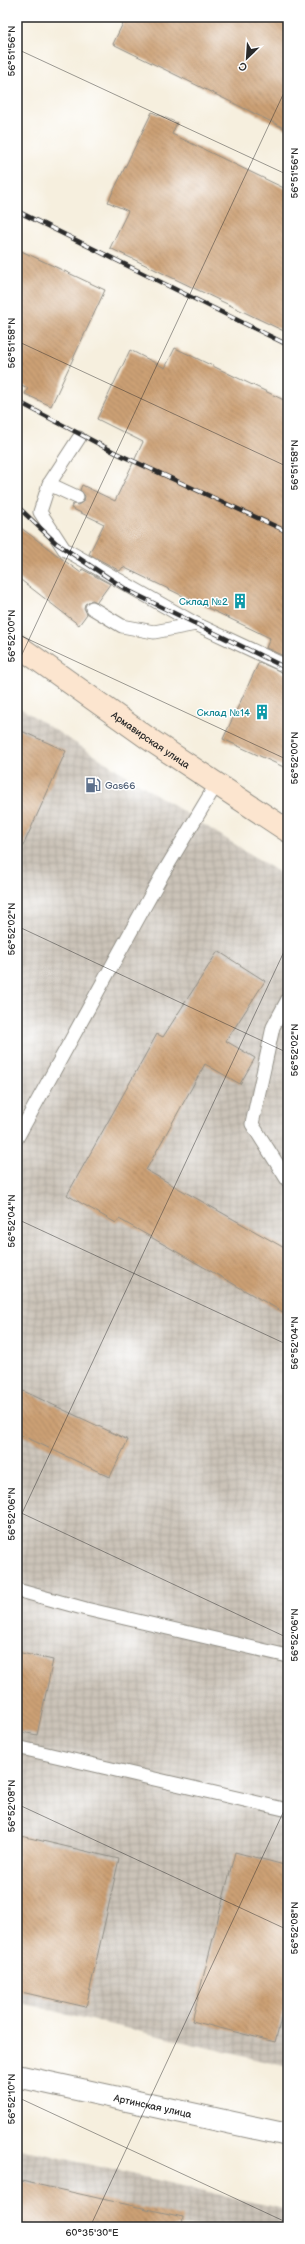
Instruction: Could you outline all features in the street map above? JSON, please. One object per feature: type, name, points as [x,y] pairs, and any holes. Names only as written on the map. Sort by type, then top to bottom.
[{"type":"main road","name":"Армавирская улица","points":[[17,645],[152,742],[217,783],[288,831]]},
{"type":"street","name":"Артинская улица","points":[[17,2076],[288,2135]]},
{"type":"lane","points":[[79,438],[49,484],[40,512],[64,548],[196,624],[288,667]]},
{"type":"lane","points":[[49,484],[77,497]]},
{"type":"lane","points":[[92,608],[122,626],[154,632],[196,624]]},
{"type":"lane","points":[[17,1138],[162,875],[217,783]]},
{"type":"lane","points":[[288,999],[273,1027],[252,1124],[288,1181]]},
{"type":"lane","points":[[17,1590],[86,1609],[288,1656]]},
{"type":"lane","points":[[17,1747],[288,1810]]},
{"type":"shaded area","points":[[17,706],[288,878],[288,2067],[17,2002]]},
{"type":"shaded area","points":[[17,2148],[288,2210],[288,2227],[17,2227]]},
{"type":"building","points":[[126,17],[273,17],[288,24],[288,130],[113,44]]},
{"type":"building","points":[[152,112],[177,123],[172,134],[288,190],[288,333],[110,248],[128,211],[108,202]]},
{"type":"building","points":[[17,249],[105,290],[51,406],[25,394],[28,388],[17,383]]},
{"type":"building","points":[[175,348],[288,402],[288,658],[266,648],[270,638],[123,567],[120,571],[89,554],[104,524],[71,508],[73,504],[78,505],[84,501],[85,496],[80,490],[82,485],[115,501],[143,442],[97,419],[130,350],[165,368]]},
{"type":"building","points":[[17,525],[81,573],[82,569],[110,584],[97,602],[92,600],[85,604],[84,608],[87,614],[79,625],[17,577]]},
{"type":"building","name":"Склад №14","points":[[259,662],[288,675],[288,769],[223,739]]},
{"type":"building","points":[[17,729],[66,751],[17,859]]},
{"type":"building","points":[[218,951],[265,981],[226,1041],[255,1058],[240,1084],[205,1064],[146,1170],[288,1250],[288,1315],[119,1219],[116,1223],[67,1195],[157,1034],[163,1037]]},
{"type":"building","points":[[17,1388],[128,1440],[110,1477],[17,1433]]},
{"type":"building","points":[[17,1652],[53,1660],[37,1735],[17,1731]]},
{"type":"building","points":[[17,1835],[119,1859],[86,2007],[17,1991]]},
{"type":"building","points":[[235,1852],[288,1866],[288,1992],[275,2042],[192,2021]]},
{"type":"building","points":[[17,2180],[183,2217],[182,2227],[17,2227]]},
{"type":"railway","points":[[17,211],[288,345]]},
{"type":"railway","points":[[17,401],[116,453],[288,532]]},
{"type":"railway","points":[[17,506],[56,543],[127,590],[288,669]]},
{"type":"place","name":"Склад №2","points":[[240,601]]},
{"type":"place","name":"Склад №14","points":[[262,712]]},
{"type":"place","name":"Gas66","points":[[93,785]]}]
